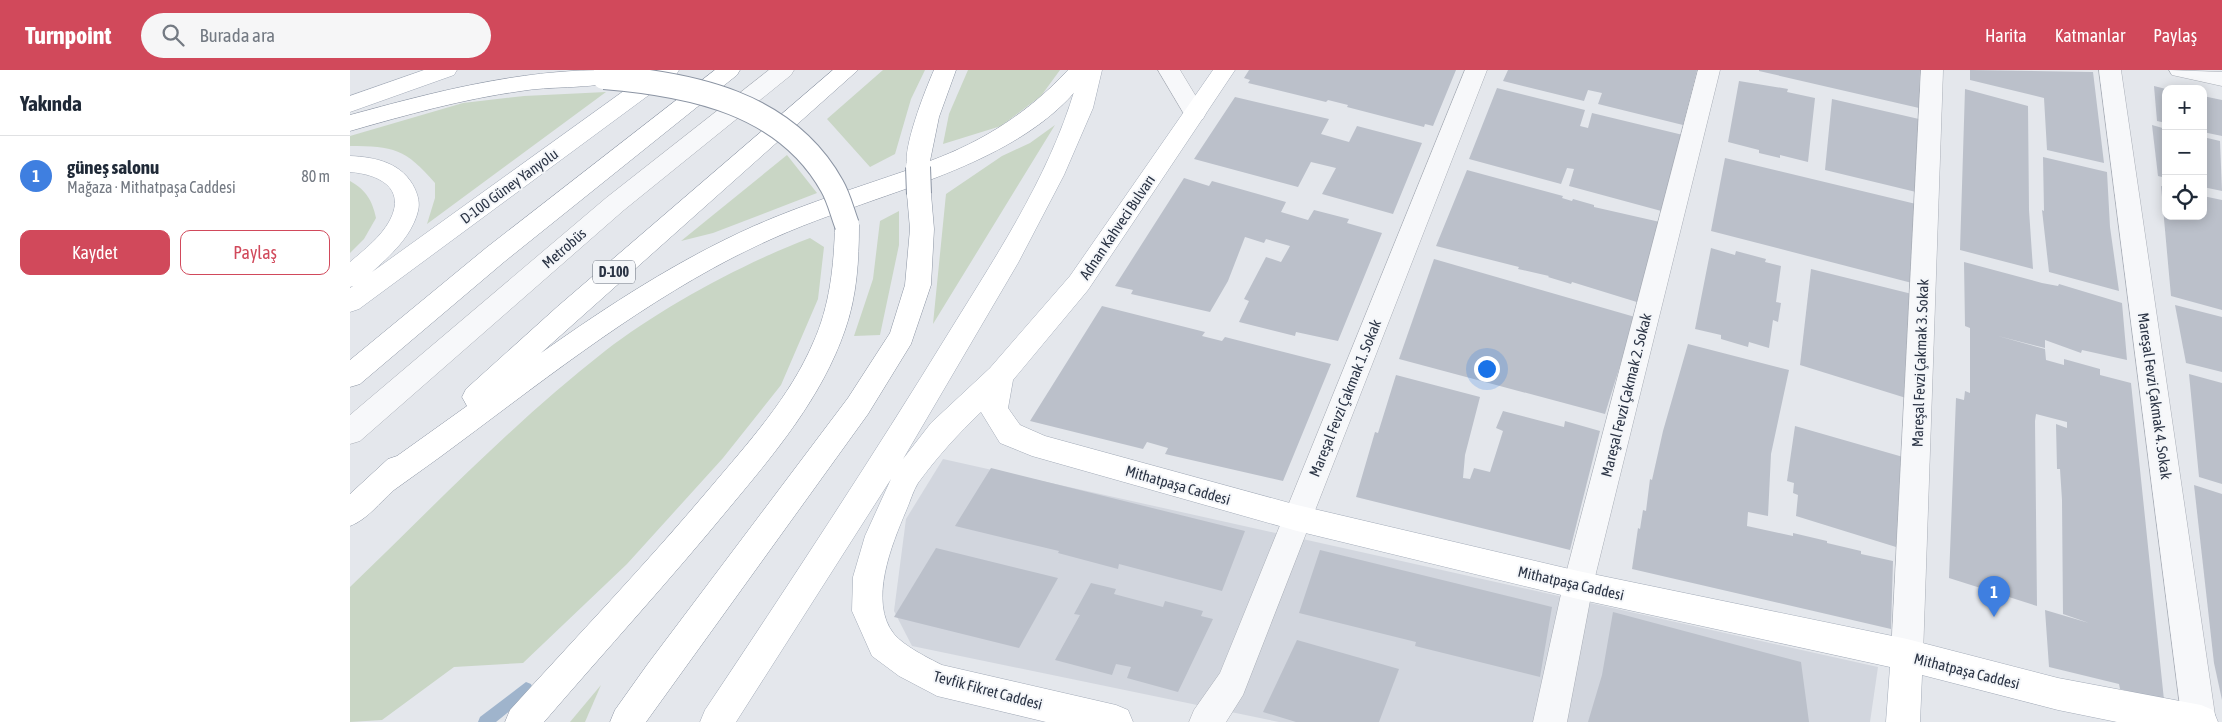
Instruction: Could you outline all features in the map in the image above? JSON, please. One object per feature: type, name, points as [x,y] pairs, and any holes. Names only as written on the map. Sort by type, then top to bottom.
[{"type":"main road","points":[[350,104],[446,70]]},
{"type":"main road","name":"D-100 Güney Yanyolu","points":[[350,302],[668,70]]},
{"type":"main road","points":[[350,376],[495,255],[729,70]]},
{"type":"main road","name":"D-100","points":[[350,513],[566,314],[847,70]]},
{"type":"main road","points":[[627,722],[658,676],[858,406],[902,336],[918,285],[922,229],[918,167],[927,116],[945,70]]},
{"type":"main road","points":[[386,480],[567,349],[675,279],[723,251],[800,217],[941,167],[981,149],[1019,127],[1047,104],[1080,70]]},
{"type":"main road","points":[[717,722],[887,460],[957,346],[1052,175],[1082,108],[1092,70]]},
{"type":"main road","name":"Adnan Kahveci Bulvarı","points":[[1000,376],[1079,283],[1224,70]]},
{"type":"main road","points":[[350,123],[412,105],[547,80],[604,77],[634,79],[688,87],[723,96],[770,119],[789,133],[820,165],[835,189],[846,225],[847,261],[838,311],[827,343],[808,381],[777,428],[699,524],[522,722]]},
{"type":"main road","points":[[350,164],[380,168],[394,175],[404,189],[407,202],[401,222],[394,234],[380,252],[350,277]]},
{"type":"main road","points":[[887,460],[1000,376]]},
{"type":"main road","name":"Mithatpaşa Caddesi","points":[[1000,376],[994,410],[1010,434],[1042,447],[1297,518],[1578,585],[1907,655],[2058,694],[2200,722]]},
{"type":"main road","name":"Tevfik Fikret Caddesi","points":[[1000,376],[941,432],[906,478],[880,536],[868,577],[868,611],[884,645],[910,665],[937,680],[1116,722]]},
{"type":"main road","points":[[1903,722],[1907,655]]},
{"type":"street","name":"Metrobüs","points":[[350,432],[616,204],[783,70]]},
{"type":"street","name":"Mareşal Fevzi Çakmak 1. Sokak","points":[[1206,722],[1232,684],[1476,70]]},
{"type":"street","name":"Mareşal Fevzi Çakmak 2. Sokak","points":[[1550,722],[1578,585],[1709,70]]},
{"type":"street","name":"Mareşal Fevzi Çakmak 3. Sokak","points":[[1907,655],[1932,70]]},
{"type":"street","name":"Mareşal Fevzi Çakmak 4. Sokak","points":[[2110,70],[2200,722]]},
{"type":"street","points":[[2180,70],[2222,79]]},
{"type":"street","points":[[1181,76],[1195,113]]},
{"type":"shaded area","points":[[943,459],[1878,667],[1870,722],[1279,722],[912,646],[894,611],[906,519]]},
{"type":"green space","points":[[883,70],[925,70],[911,99],[895,154],[870,167],[827,119]]},
{"type":"green space","points":[[968,70],[1060,70],[1041,96],[1001,126],[943,144],[949,114]]},
{"type":"green space","points":[[606,92],[427,224],[435,198],[435,183],[425,172],[407,156],[398,152],[377,147],[350,146],[350,136],[463,103],[524,96]]},
{"type":"green space","points":[[1055,125],[933,324],[946,194],[1002,156],[1030,143]]},
{"type":"green space","points":[[787,155],[817,193],[713,233],[681,241]]},
{"type":"green space","points":[[350,181],[368,196],[376,218],[364,239],[350,253]]},
{"type":"green space","points":[[899,211],[899,245],[880,335],[854,336],[873,279],[880,221]]},
{"type":"green space","points":[[810,238],[824,247],[818,299],[781,385],[723,458],[627,564],[523,663],[454,667],[382,720],[350,722],[350,587],[506,436],[571,378],[605,351],[652,318],[704,287],[758,260]]},
{"type":"green space","points":[[601,685],[585,722],[570,722]]},
{"type":"building","points":[[1249,70],[1456,70],[1433,126],[1425,124],[1424,127],[1347,107],[1348,105],[1328,100],[1326,102],[1248,83],[1250,80],[1244,78]]},
{"type":"building","points":[[1508,70],[1697,70],[1683,125],[1598,104],[1602,93],[1588,90],[1584,101],[1503,81]]},
{"type":"building","points":[[1920,70],[1919,108],[1759,71]]},
{"type":"building","points":[[1970,70],[2093,72],[2104,163],[2047,150],[2044,98],[1970,80]]},
{"type":"building","points":[[1739,81],[1788,89],[1787,92],[1815,98],[1808,162],[1780,155],[1780,158],[1759,153],[1759,150],[1728,142]]},
{"type":"building","points":[[2154,86],[2162,88],[2162,122],[2157,121]]},
{"type":"building","points":[[1497,88],[1585,110],[1580,126],[1588,128],[1592,113],[1683,135],[1665,212],[1569,186],[1574,169],[1567,168],[1561,184],[1469,159]]},
{"type":"building","points":[[1965,89],[2028,106],[2029,210],[2033,269],[1960,250]]},
{"type":"building","points":[[1235,97],[1329,119],[1321,134],[1349,142],[1357,126],[1422,143],[1393,214],[1322,194],[1336,168],[1311,162],[1298,187],[1194,159]]},
{"type":"building","points":[[2207,97],[2222,100],[2222,136],[2207,133]]},
{"type":"building","points":[[1832,99],[1919,119],[1916,192],[1825,170]]},
{"type":"building","points":[[2152,125],[2162,128],[2162,177],[2158,176]]},
{"type":"building","points":[[2207,138],[2220,141],[2222,191],[2207,188]]},
{"type":"building","points":[[2043,157],[2107,172],[2110,227],[2119,291],[2049,272],[2042,210],[2044,211]]},
{"type":"building","points":[[1725,158],[1916,204],[1912,283],[1711,231]]},
{"type":"building","points":[[1467,170],[1563,196],[1562,198],[1572,201],[1573,199],[1594,205],[1594,207],[1660,222],[1640,303],[1572,282],[1571,284],[1549,276],[1518,269],[1519,267],[1436,246]]},
{"type":"building","points":[[1184,178],[1209,186],[1212,181],[1286,202],[1281,212],[1308,220],[1314,210],[1349,219],[1347,223],[1382,233],[1338,341],[1296,332],[1295,336],[1239,322],[1249,301],[1244,299],[1266,257],[1281,262],[1290,246],[1266,239],[1264,243],[1245,237],[1228,281],[1210,312],[1131,294],[1133,290],[1115,286]]},
{"type":"building","points":[[2207,197],[2222,200],[2222,310],[2171,296],[2164,220],[2207,220]]},
{"type":"building","points":[[1711,248],[1735,255],[1736,251],[1766,259],[1765,262],[1781,266],[1776,302],[1781,303],[1778,322],[1773,320],[1769,348],[1749,342],[1748,347],[1721,339],[1721,335],[1695,329]]},
{"type":"building","points":[[1434,259],[1635,317],[1605,414],[1399,359]]},
{"type":"building","points":[[1964,262],[2042,283],[2058,286],[2059,284],[2122,303],[2127,360],[2082,350],[2081,353],[2045,340],[2045,348],[1998,336],[2045,349],[2046,360],[2064,365],[2064,359],[2100,369],[2100,375],[2131,383],[2164,700],[2120,689],[2119,684],[2049,667],[2045,610],[2089,623],[2063,614],[2062,500],[2060,469],[2057,469],[2056,424],[2067,428],[2067,422],[2036,414],[2037,606],[1949,578],[1956,398],[1964,400],[1965,391],[1970,393],[1970,328],[1965,326]]},
{"type":"building","points":[[1811,269],[1912,294],[1906,398],[1800,365]]},
{"type":"building","points":[[2175,305],[2222,317],[2222,372],[2186,363]]},
{"type":"building","points":[[1102,306],[1205,332],[1202,336],[1222,341],[1225,337],[1331,364],[1283,481],[1165,454],[1168,448],[1147,442],[1143,449],[1030,421]]},
{"type":"building","points":[[1688,344],[1789,370],[1771,454],[1768,516],[1748,512],[1747,526],[1793,536],[1793,533],[1827,541],[1827,543],[1861,551],[1861,554],[1893,561],[1891,629],[1632,569],[1638,528],[1640,529],[1643,510],[1646,511],[1650,479],[1652,480],[1663,431]]},
{"type":"building","points":[[2189,374],[2222,383],[2222,484],[2199,477]]},
{"type":"building","points":[[1396,375],[1480,397],[1465,455],[1463,478],[1470,479],[1474,468],[1490,472],[1503,431],[1496,428],[1503,411],[1564,427],[1565,421],[1600,431],[1570,550],[1356,497],[1375,432],[1378,433]]},
{"type":"building","points":[[1795,426],[1903,457],[1896,547],[1796,516],[1798,495],[1793,493],[1794,483],[1787,481]]},
{"type":"building","points":[[991,468],[1245,531],[1222,591],[1119,564],[1118,569],[1058,553],[1059,551],[955,526]]},
{"type":"building","points":[[2194,485],[2222,494],[2222,700],[2214,663]]},
{"type":"building","points":[[936,548],[1058,578],[1019,648],[894,617]]},
{"type":"building","points":[[1320,550],[1552,607],[1540,677],[1415,646],[1416,642],[1299,613]]},
{"type":"building","points":[[1091,583],[1116,589],[1114,594],[1163,607],[1165,601],[1203,611],[1201,616],[1213,619],[1178,692],[1127,678],[1131,667],[1116,664],[1112,675],[1055,660],[1080,615],[1074,614]]},
{"type":"building","points":[[1613,612],[1801,662],[1809,722],[1588,722],[1602,675]]},
{"type":"building","points":[[1297,640],[1399,669],[1379,722],[1296,722],[1263,712]]},
{"type":"waterway","points":[[485,722],[526,689]]},
{"type":"place","name":"güneş salonu","points":[[1994,617]]}]
